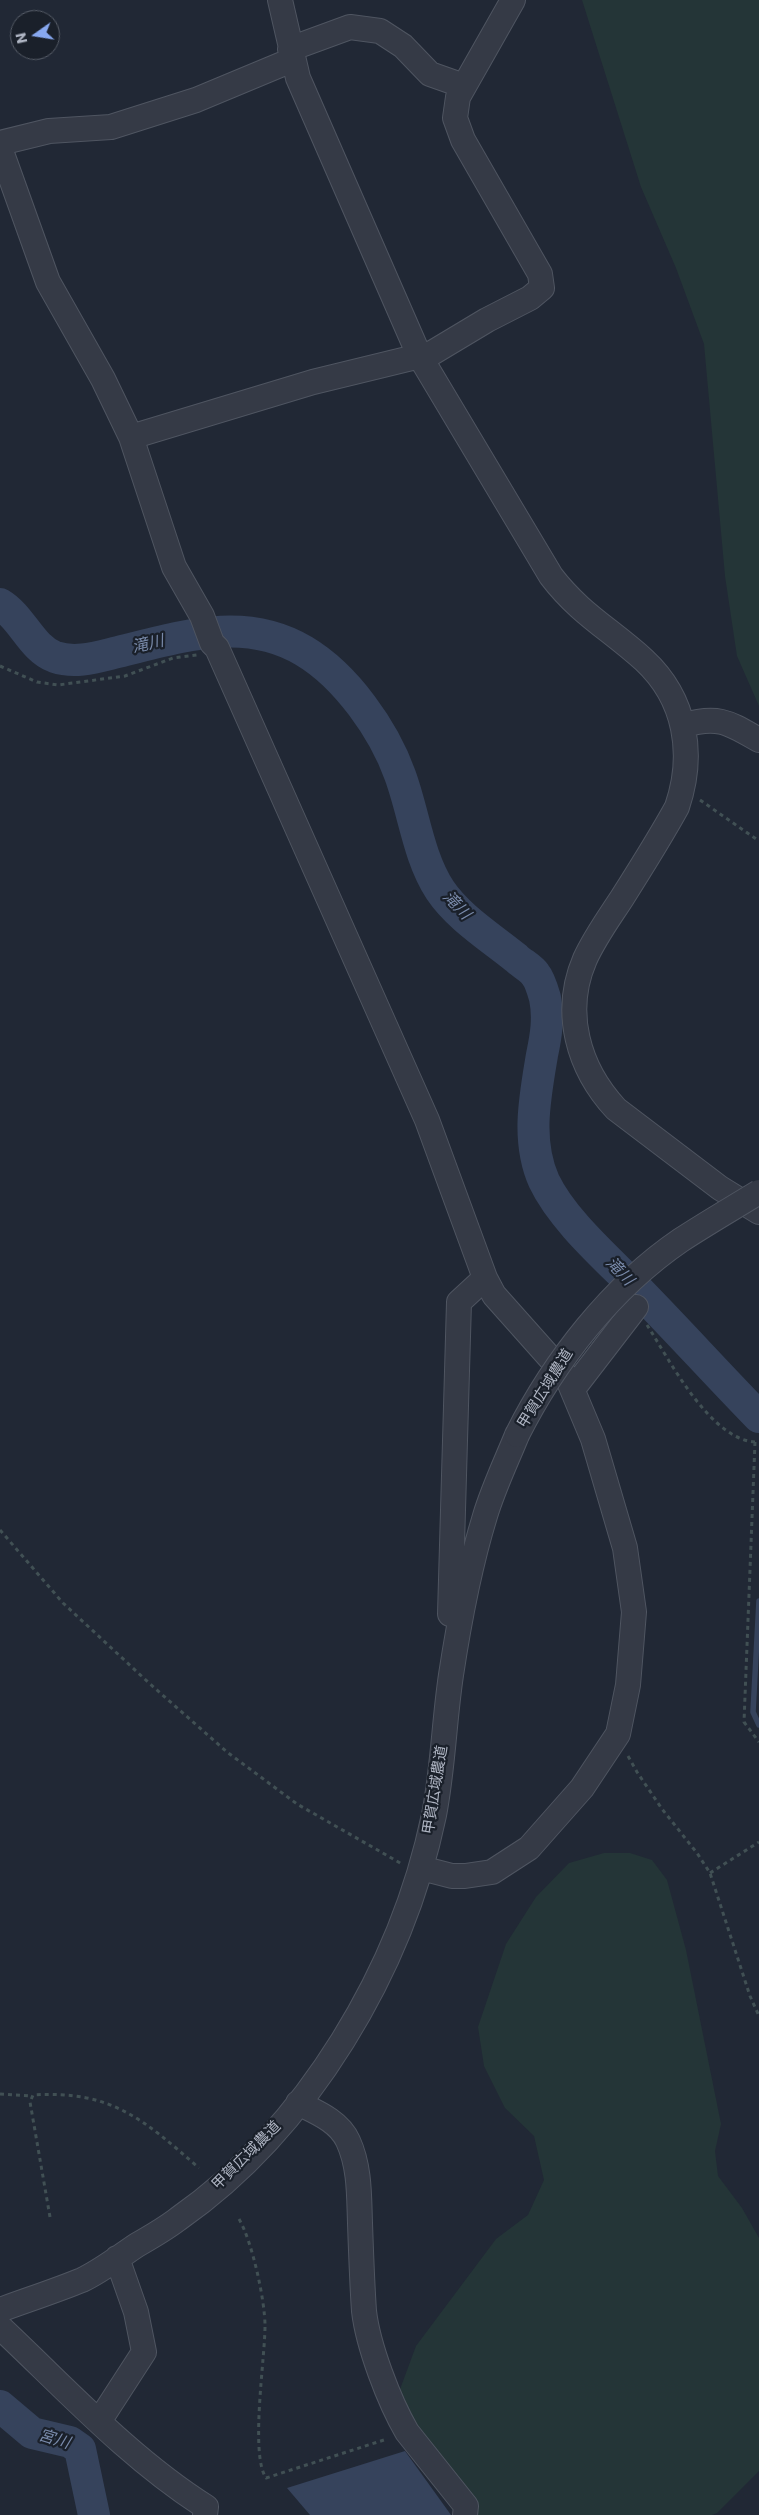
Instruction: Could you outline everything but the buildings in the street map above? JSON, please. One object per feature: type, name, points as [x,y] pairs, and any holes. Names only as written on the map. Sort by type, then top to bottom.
[{"type":"street","points":[[280,0],[291,54],[369,244],[419,355],[504,501],[551,576],[578,608],[645,661],[670,693],[684,725],[687,756],[683,788],[677,806],[585,959],[573,1005],[574,1023],[588,1069],[603,1096],[616,1109],[720,1188],[759,1212]]},
{"type":"street","points":[[131,437],[313,382],[432,353],[487,320],[530,298],[542,288],[540,274],[463,140],[456,118],[458,96],[513,0]]},
{"type":"street","points":[[0,143],[49,131],[111,127],[196,100],[350,27],[380,31],[403,46],[430,74],[464,86]]},
{"type":"street","points":[[0,148],[48,282],[103,379],[131,437],[174,567],[217,648],[427,1120],[485,1278],[494,1295],[567,1377],[573,1389],[593,1439],[624,1548],[634,1612],[628,1685],[618,1734],[582,1788],[529,1848],[492,1872],[465,1876],[420,1872]]},
{"type":"street","points":[[684,725],[708,720],[724,721],[759,740]]},
{"type":"street","name":"甲賀広域農道","points":[[0,2310],[83,2279],[179,2219],[269,2139],[353,2025],[394,1944],[420,1872],[434,1814],[442,1764],[450,1678],[473,1560],[486,1513],[517,1435],[531,1407],[557,1367],[593,1321],[618,1294],[680,1240],[759,1192]]},
{"type":"street","points":[[450,1678],[450,1606],[459,1302],[485,1278]]},
{"type":"street","points":[[573,1389],[636,1307]]},
{"type":"street","points":[[298,2102],[332,2122],[349,2142],[360,2188],[361,2250],[367,2326],[383,2377],[406,2432],[466,2506],[465,2515]]},
{"type":"street","points":[[100,2420],[144,2352],[136,2312],[117,2258]]},
{"type":"street","points":[[0,2327],[162,2477],[211,2512]]},
{"type":"path","points":[[0,666],[37,682],[58,685],[87,683],[125,676],[173,658],[197,655],[206,627]]},
{"type":"path","points":[[683,788],[759,841]]},
{"type":"path","points":[[636,1307],[704,1412],[737,1436],[757,1442],[744,1722],[759,1742]]},
{"type":"path","points":[[0,1530],[39,1578],[64,1603],[148,1683],[227,1752],[296,1804],[420,1872]]},
{"type":"path","points":[[618,1734],[637,1772],[710,1873],[750,1996],[759,2016]]},
{"type":"path","points":[[710,1873],[759,1842]]},
{"type":"path","points":[[0,2094],[32,2096],[57,2093],[79,2095],[115,2105],[145,2123],[199,2168]]},
{"type":"path","points":[[32,2096],[30,2102],[50,2218]]},
{"type":"path","points":[[239,2219],[245,2229],[256,2271],[265,2323],[259,2448],[266,2478],[406,2432]]},
{"type":"shaded area","points":[[582,0],[759,0],[759,706],[737,656],[725,576],[704,344],[676,268],[641,187]]},
{"type":"shaded area","points":[[604,1853],[630,1853],[652,1860],[667,1880],[686,1950],[721,2124],[715,2151],[718,2176],[742,2208],[759,2238],[759,2471],[717,2513],[712,2515],[472,2515],[413,2428],[399,2392],[416,2346],[496,2239],[528,2215],[544,2180],[534,2136],[505,2108],[484,2066],[478,2027],[506,1944],[536,1897],[569,1863]]},
{"type":"water","points":[[405,2451],[451,2515],[310,2515],[287,2488]]},
{"type":"waterway","name":"滝川","points":[[0,604],[15,616],[39,647],[47,653],[63,659],[79,660],[94,658],[165,640],[212,632],[258,634],[281,640],[304,651],[320,662],[349,689],[374,723],[393,758],[405,789],[421,849],[440,890],[465,918],[531,970],[540,982],[545,998],[547,1020],[535,1103],[534,1135],[538,1166],[552,1196],[588,1240],[655,1307],[759,1417]]},
{"type":"waterway","points":[[759,1601],[753,1712],[759,1725]]},
{"type":"waterway","name":"宮川","points":[[0,2406],[32,2433],[70,2442],[80,2449],[94,2515]]}]
